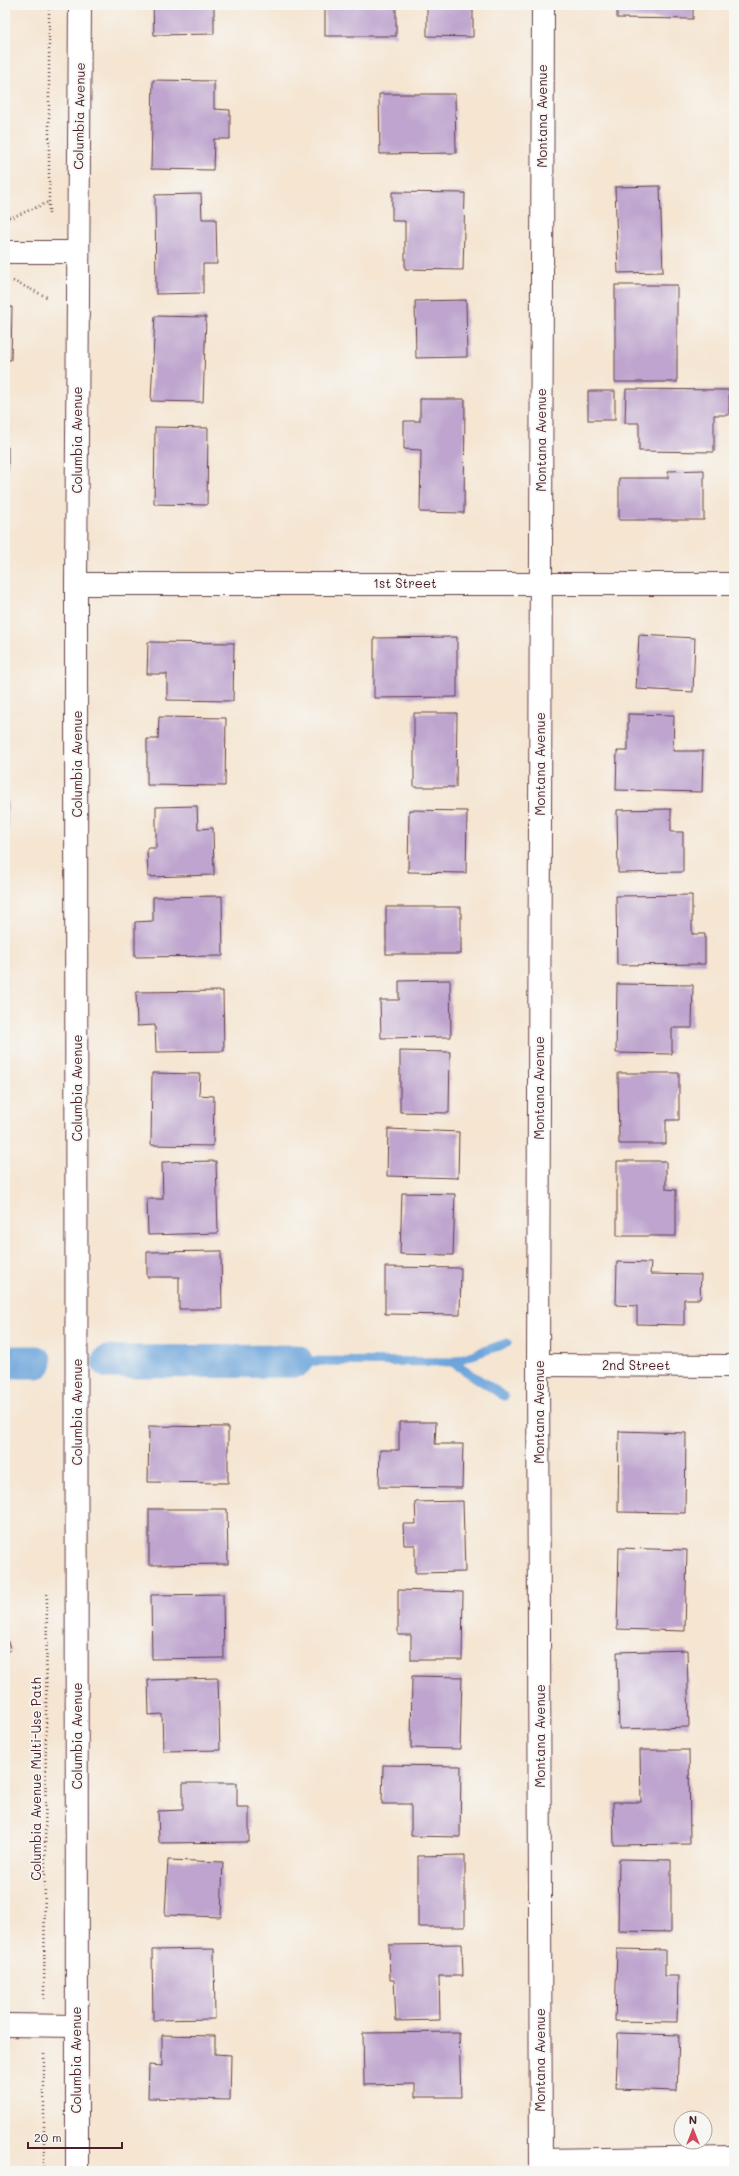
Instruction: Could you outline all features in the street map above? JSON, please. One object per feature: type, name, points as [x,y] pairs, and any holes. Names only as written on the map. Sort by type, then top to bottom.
[{"type":"street","name":"Columbia Avenue","points":[[77,2171],[76,584],[77,252],[80,5]]},
{"type":"street","name":"Montana Avenue","points":[[541,2165],[538,1365],[543,5]]},
{"type":"street","points":[[5,252],[77,252]]},
{"type":"street","name":"1st Street","points":[[76,584],[734,584]]},
{"type":"street","name":"2nd Street","points":[[538,1365],[734,1366]]},
{"type":"street","points":[[5,2025],[76,2026]]},
{"type":"street","points":[[541,2165],[734,2158]]},
{"type":"path","points":[[5,217],[13,217],[49,202]]},
{"type":"path","points":[[12,281],[32,288],[49,298]]},
{"type":"path","name":"Columbia Avenue Multi-Use Path","points":[[44,2171],[47,1586]]},
{"type":"building","points":[[153,5],[214,5],[214,34],[154,35]]},
{"type":"building","points":[[325,5],[396,5],[396,36],[325,36]]},
{"type":"building","points":[[427,5],[473,5],[473,37],[427,36]]},
{"type":"building","points":[[617,5],[693,5],[693,19],[617,18]]},
{"type":"building","points":[[153,80],[214,81],[214,109],[230,110],[230,139],[214,139],[213,170],[151,169]]},
{"type":"building","points":[[379,94],[455,94],[456,153],[380,154]]},
{"type":"building","points":[[660,186],[663,272],[618,273],[615,187]]},
{"type":"building","points":[[392,192],[465,193],[463,270],[405,269],[405,221],[392,221]]},
{"type":"building","points":[[201,194],[202,219],[216,219],[217,264],[203,264],[203,293],[156,294],[155,195]]},
{"type":"building","points":[[615,285],[677,285],[677,382],[615,382]]},
{"type":"building","points":[[466,300],[467,357],[416,358],[415,301]]},
{"type":"building","points":[[5,307],[12,307],[11,360],[5,360]]},
{"type":"building","points":[[155,316],[206,317],[203,402],[151,401]]},
{"type":"building","points":[[626,389],[729,390],[729,415],[714,415],[714,452],[639,451],[639,423],[625,423]]},
{"type":"building","points":[[588,391],[615,391],[615,420],[588,420]]},
{"type":"building","points":[[420,399],[465,399],[464,513],[420,512],[421,450],[404,449],[404,421],[420,421]]},
{"type":"building","points":[[155,427],[208,428],[207,505],[154,504]]},
{"type":"building","points":[[5,446],[8,447],[8,469],[5,469]]},
{"type":"building","points":[[704,470],[704,520],[619,520],[619,478],[668,478],[668,471]]},
{"type":"building","points":[[639,635],[695,638],[693,692],[636,689]]},
{"type":"building","points":[[457,637],[457,697],[374,698],[374,638]]},
{"type":"building","points":[[148,642],[234,643],[233,701],[167,700],[167,674],[147,674]]},
{"type":"building","points":[[414,713],[457,713],[456,787],[414,787]]},
{"type":"building","points":[[628,714],[674,715],[673,751],[703,751],[702,792],[616,790],[617,751],[628,751]]},
{"type":"building","points":[[159,717],[226,718],[225,786],[147,785],[147,739],[158,739]]},
{"type":"building","points":[[5,802],[8,802],[7,861],[5,861]]},
{"type":"building","points":[[197,806],[198,829],[213,828],[214,875],[148,877],[147,848],[156,848],[156,807]]},
{"type":"building","points":[[671,809],[671,832],[683,832],[683,872],[618,873],[617,810]]},
{"type":"building","points":[[409,810],[467,811],[466,873],[408,872]]},
{"type":"building","points":[[692,895],[692,934],[705,934],[705,964],[617,965],[616,896]]},
{"type":"building","points":[[222,896],[223,956],[135,957],[135,922],[153,921],[153,897]]},
{"type":"building","points":[[386,907],[461,907],[461,954],[386,954]]},
{"type":"building","points":[[6,958],[7,1003],[5,1003]]},
{"type":"building","points":[[450,980],[451,1037],[381,1038],[380,1000],[399,1000],[399,981]]},
{"type":"building","points":[[617,984],[693,985],[692,1028],[672,1028],[672,1054],[616,1053]]},
{"type":"building","points":[[223,991],[224,1051],[156,1052],[155,1025],[137,1026],[136,992]]},
{"type":"building","points":[[6,1016],[7,1075],[5,1075]]},
{"type":"building","points":[[400,1051],[450,1052],[449,1113],[400,1112]]},
{"type":"building","points":[[152,1073],[200,1074],[199,1095],[214,1096],[213,1146],[151,1145]]},
{"type":"building","points":[[618,1073],[679,1073],[679,1120],[666,1120],[666,1144],[619,1144]]},
{"type":"building","points":[[388,1129],[459,1132],[458,1178],[387,1176]]},
{"type":"building","points":[[216,1161],[218,1233],[148,1235],[147,1199],[163,1199],[162,1162]]},
{"type":"building","points":[[617,1161],[666,1161],[666,1189],[676,1190],[676,1236],[617,1236]]},
{"type":"building","points":[[402,1193],[455,1194],[453,1255],[400,1254]]},
{"type":"building","points":[[221,1251],[222,1309],[179,1309],[179,1277],[147,1277],[147,1252]]},
{"type":"building","points":[[617,1262],[651,1263],[650,1274],[701,1275],[700,1299],[684,1299],[684,1325],[637,1324],[637,1306],[616,1305]]},
{"type":"building","points":[[385,1267],[461,1268],[460,1315],[385,1314]]},
{"type":"building","points":[[399,1422],[436,1422],[435,1444],[463,1444],[462,1488],[379,1487],[380,1450],[399,1450]]},
{"type":"building","points":[[149,1426],[228,1427],[228,1483],[148,1482]]},
{"type":"building","points":[[619,1431],[686,1433],[685,1513],[618,1512]]},
{"type":"building","points":[[463,1501],[465,1572],[415,1573],[415,1545],[404,1545],[403,1524],[416,1524],[415,1502]]},
{"type":"building","points":[[149,1509],[227,1509],[228,1564],[149,1565]]},
{"type":"building","points":[[619,1548],[687,1550],[685,1631],[617,1629]]},
{"type":"building","points":[[398,1590],[463,1592],[462,1660],[411,1660],[411,1635],[398,1635]]},
{"type":"building","points":[[223,1594],[224,1658],[152,1659],[151,1595]]},
{"type":"building","points":[[5,1634],[11,1650],[5,1652]]},
{"type":"building","points":[[687,1650],[689,1727],[619,1729],[617,1652]]},
{"type":"building","points":[[412,1676],[462,1677],[460,1749],[411,1748]]},
{"type":"building","points":[[218,1678],[220,1750],[163,1751],[162,1714],[149,1715],[148,1680]]},
{"type":"building","points":[[640,1750],[689,1750],[690,1844],[614,1845],[613,1802],[641,1802]]},
{"type":"building","points":[[383,1765],[461,1766],[460,1837],[411,1836],[411,1804],[382,1804]]},
{"type":"building","points":[[183,1783],[237,1783],[237,1807],[249,1807],[249,1842],[159,1843],[158,1811],[183,1810]]},
{"type":"building","points":[[465,1855],[465,1927],[418,1927],[418,1856]]},
{"type":"building","points":[[619,1859],[671,1860],[671,1932],[618,1931]]},
{"type":"building","points":[[168,1860],[223,1862],[221,1917],[165,1915]]},
{"type":"building","points":[[462,1944],[463,1976],[439,1976],[440,2020],[396,2021],[394,1980],[390,1980],[389,1945]]},
{"type":"building","points":[[214,1949],[215,2019],[153,2020],[152,1950]]},
{"type":"building","points":[[617,1949],[665,1950],[665,1976],[678,1976],[677,2022],[615,2021]]},
{"type":"building","points":[[459,2032],[461,2097],[415,2097],[415,2084],[364,2085],[363,2033]]},
{"type":"building","points":[[618,2033],[679,2035],[677,2091],[616,2089]]},
{"type":"building","points":[[162,2035],[215,2036],[215,2054],[231,2055],[230,2100],[148,2098],[149,2065],[162,2066]]},
{"type":"waterway","points":[[296,1361],[452,1362],[507,1343]]},
{"type":"waterway","points":[[108,1362],[296,1361]]},
{"type":"waterway","points":[[5,1362],[36,1362]]},
{"type":"waterway","points":[[452,1362],[504,1396]]}]
